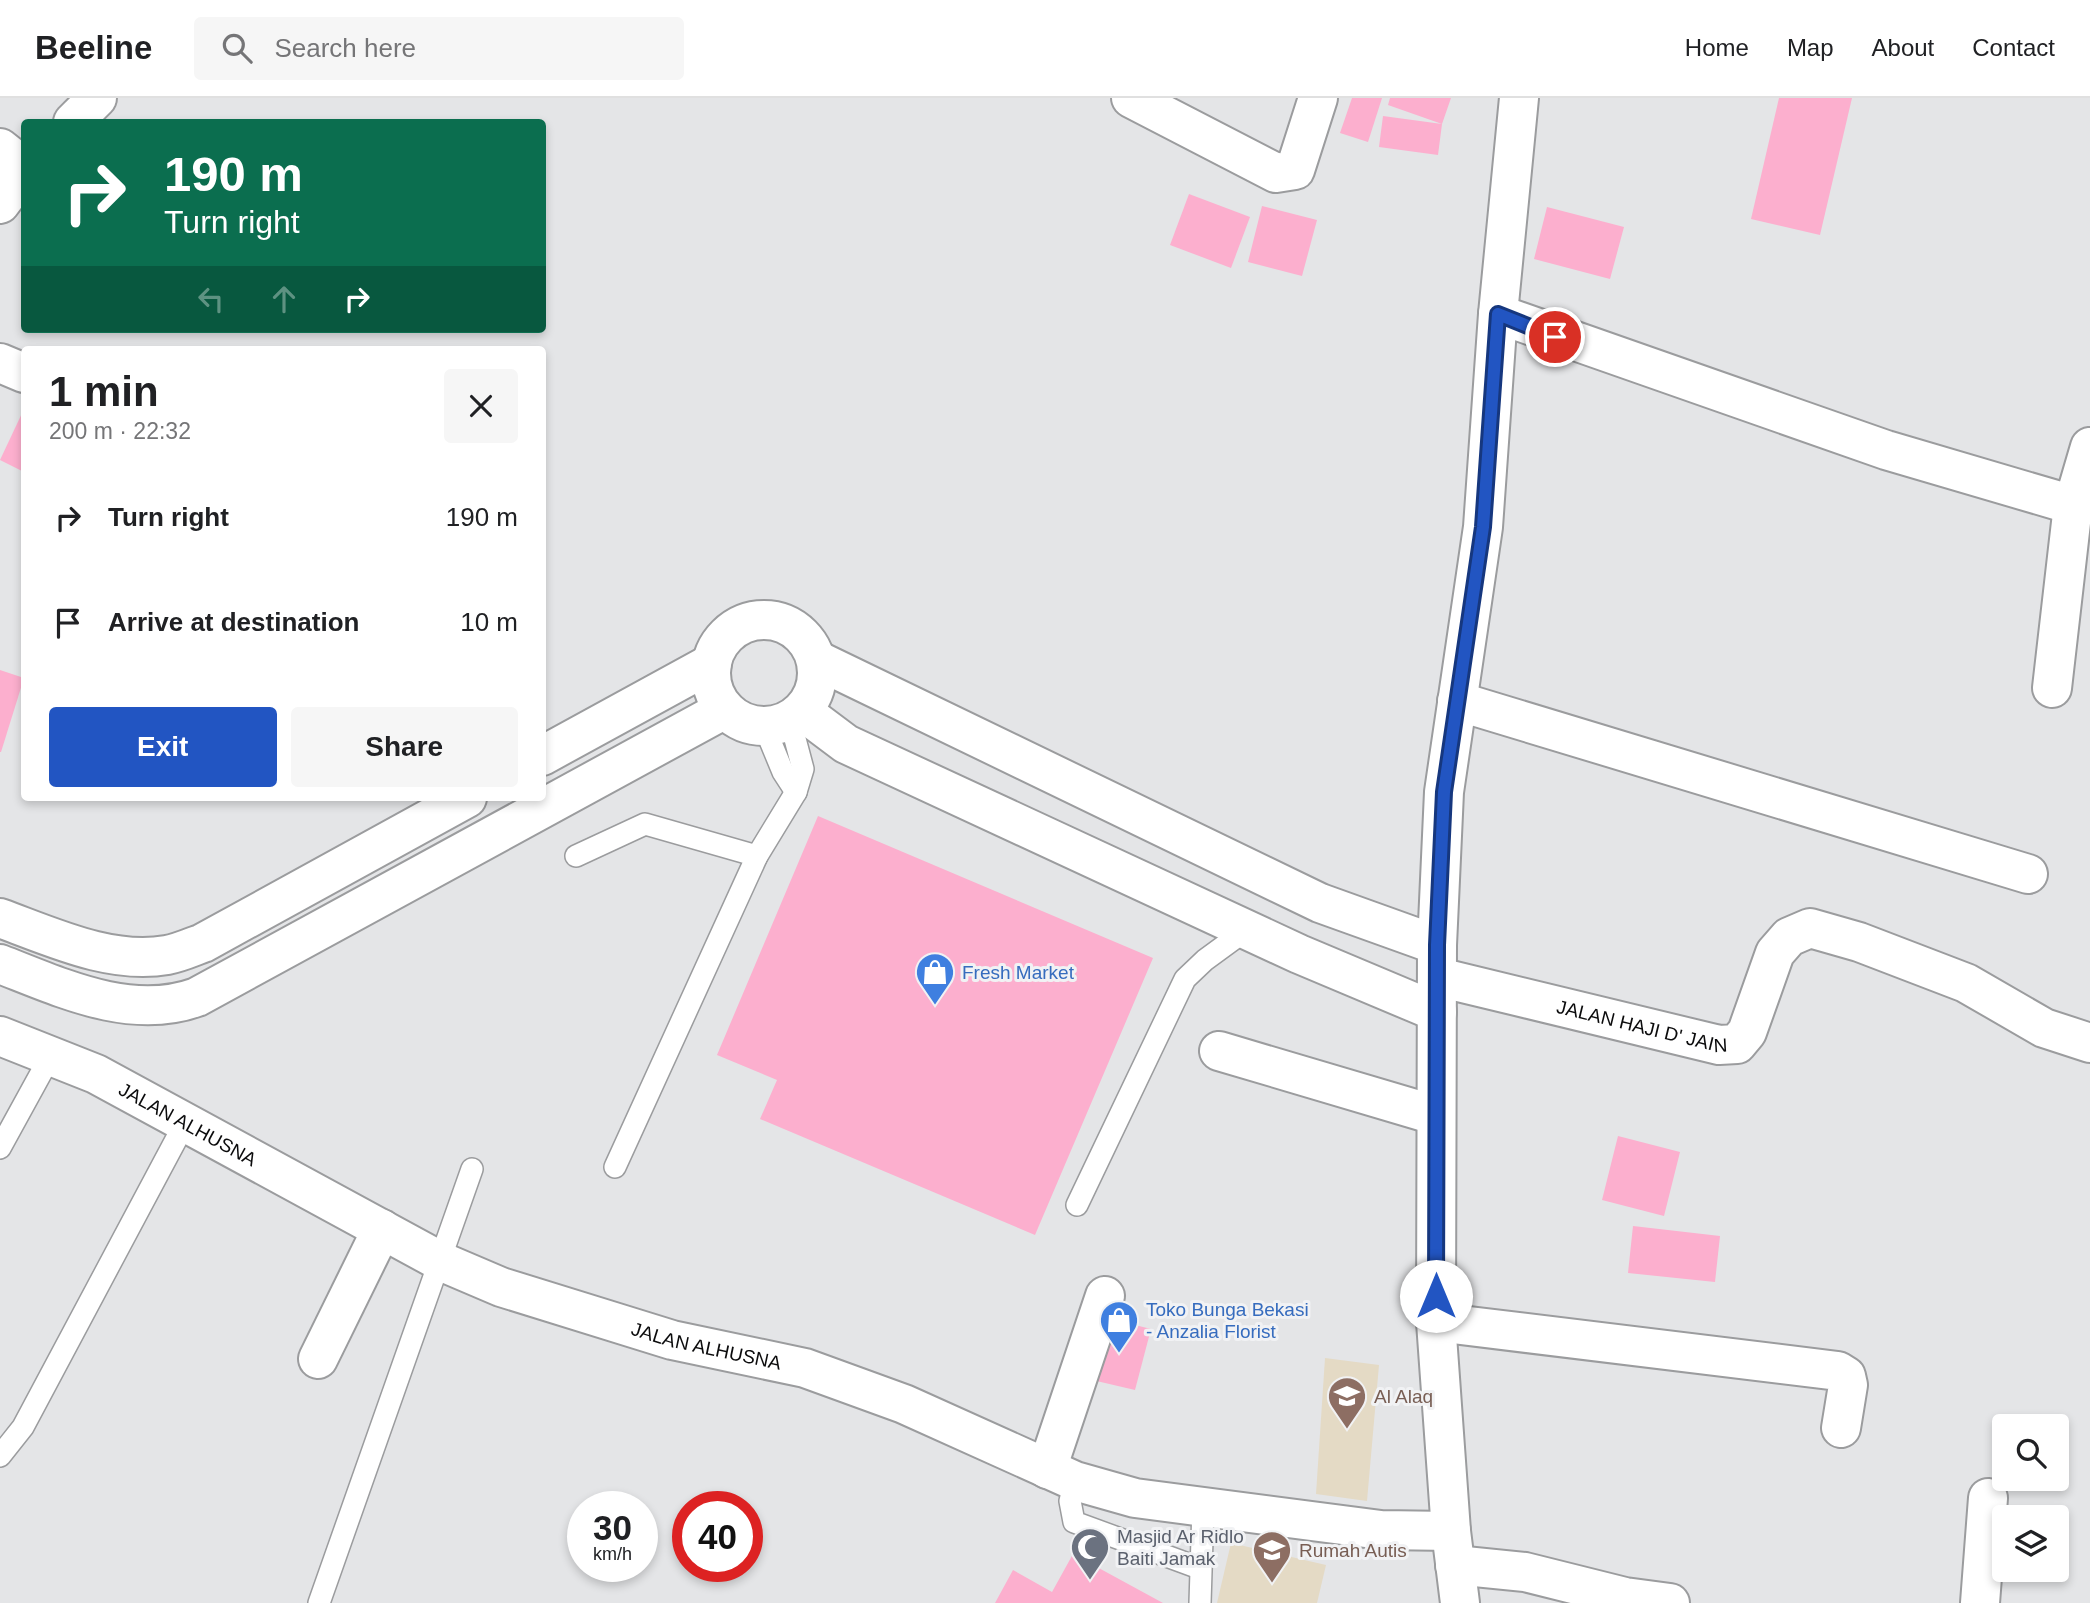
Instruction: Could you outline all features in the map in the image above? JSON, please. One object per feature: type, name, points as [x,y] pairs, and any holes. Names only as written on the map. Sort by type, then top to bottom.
[{"type":"street","points":[[76,119],[97,98]]},
{"type":"street","points":[[1131,98],[1276,173],[1295,170],[1318,98]]},
{"type":"street","points":[[1460,1603],[1453,1548],[1436,1322],[1437,978],[1444,792],[1483,527],[1498,314],[1519,98]]},
{"type":"street","points":[[0,148],[21,166]]},
{"type":"street","points":[[0,204],[21,173]]},
{"type":"street","points":[[1498,314],[1886,450],[2073,505]]},
{"type":"street","points":[[0,363],[21,372]]},
{"type":"street","points":[[2052,688],[2073,505],[2090,447]]},
{"type":"street","points":[[785,719],[816,688],[817,660],[811,645],[787,624],[771,620],[740,625],[717,648],[712,663],[711,680],[725,709],[743,721],[785,719],[846,744],[1246,930],[1437,978]]},
{"type":"street","points":[[817,660],[1320,903],[1437,978]]},
{"type":"street","points":[[546,754],[712,663]]},
{"type":"street","points":[[1457,701],[2028,874]]},
{"type":"street","points":[[0,964],[78,994],[139,1006],[175,1005],[209,990],[725,709]]},
{"type":"street","points":[[0,918],[99,951],[136,957],[168,955],[203,943],[462,801]]},
{"type":"street","name":"JALAN HAJI D' JAIN","points":[[1437,978],[1719,1045],[1737,1044],[1747,1032],[1775,953],[1789,937],[1810,928],[1859,942],[1966,982],[2045,1028],[2090,1043]]},
{"type":"street","name":"JALAN ALHUSNA","points":[[0,1036],[96,1074],[440,1261],[500,1287],[672,1340],[805,1368],[904,1404],[1061,1475],[1135,1498],[1381,1530],[1453,1548],[1525,1572],[1598,1591],[1671,1603]]},
{"type":"street","points":[[1219,1051],[1435,1115]]},
{"type":"street","points":[[318,1359],[382,1229]]},
{"type":"street","points":[[1061,1475],[1105,1296]]},
{"type":"street","points":[[1436,1322],[1838,1371],[1846,1376],[1848,1385],[1841,1428]]},
{"type":"street","points":[[1980,1603],[1988,1498]]},
{"type":"lane","points":[[615,1167],[757,856],[796,792],[803,769],[785,719]]},
{"type":"lane","points":[[576,856],[645,824],[757,856]]},
{"type":"lane","points":[[1077,1205],[1185,979],[1205,960],[1246,930]]},
{"type":"lane","points":[[0,1148],[51,1055]]},
{"type":"lane","points":[[0,1456],[23,1427],[186,1121]]},
{"type":"lane","points":[[319,1603],[472,1169]]},
{"type":"lane","points":[[1061,1475],[1074,1522],[1199,1568]]},
{"type":"lane","points":[[1200,1603],[1203,1507]]},
{"type":"shaded area","name":"Al Alaq","points":[[1325,1358],[1379,1365],[1367,1501],[1316,1494]]},
{"type":"shaded area","name":"Rumah Autis","points":[[1231,1543],[1326,1565],[1317,1603],[1217,1603]]},
{"type":"building","points":[[1352,98],[1382,98],[1368,142],[1340,133]]},
{"type":"building","points":[[1390,98],[1451,98],[1442,124],[1388,105]]},
{"type":"building","points":[[1779,98],[1852,98],[1820,235],[1751,219]]},
{"type":"building","points":[[1383,116],[1442,124],[1438,155],[1379,147]]},
{"type":"building","points":[[1189,194],[1250,217],[1231,268],[1170,245]]},
{"type":"building","points":[[1262,206],[1317,220],[1302,276],[1248,262]]},
{"type":"building","points":[[1547,207],[1624,227],[1610,279],[1534,259]]},
{"type":"building","points":[[21,415],[21,470],[0,460]]},
{"type":"building","points":[[0,670],[21,677],[21,688],[0,752]]},
{"type":"building","name":"Fresh Market","points":[[818,816],[1153,958],[1035,1235],[760,1119],[777,1080],[717,1055]]},
{"type":"building","points":[[1618,1136],[1680,1152],[1664,1216],[1602,1200]]},
{"type":"building","points":[[1633,1226],[1720,1236],[1715,1282],[1628,1273]]},
{"type":"building","name":"Toko Bunga Bekasi - Anzalia Florist","points":[[1103,1317],[1151,1329],[1135,1390],[1088,1379]]},
{"type":"building","name":"Masjid Ar Ridlo Baiti Jamak","points":[[1073,1554],[1163,1603],[995,1603],[1013,1570],[1052,1592]]},
{"type":"place","name":"Fresh Market","points":[[935,1006]]},
{"type":"place","name":"Toko Bunga Bekasi - Anzalia Florist","points":[[1119,1354]]},
{"type":"place","name":"Al Alaq","points":[[1347,1430]]},
{"type":"place","name":"Masjid Ar Ridlo Baiti Jamak","points":[[1090,1581]]},
{"type":"place","name":"Rumah Autis","points":[[1272,1584]]},
{"type":"route","points":[[1436,1296],[1437,945],[1444,792],[1483,527],[1498,314],[1555,337]]}]
